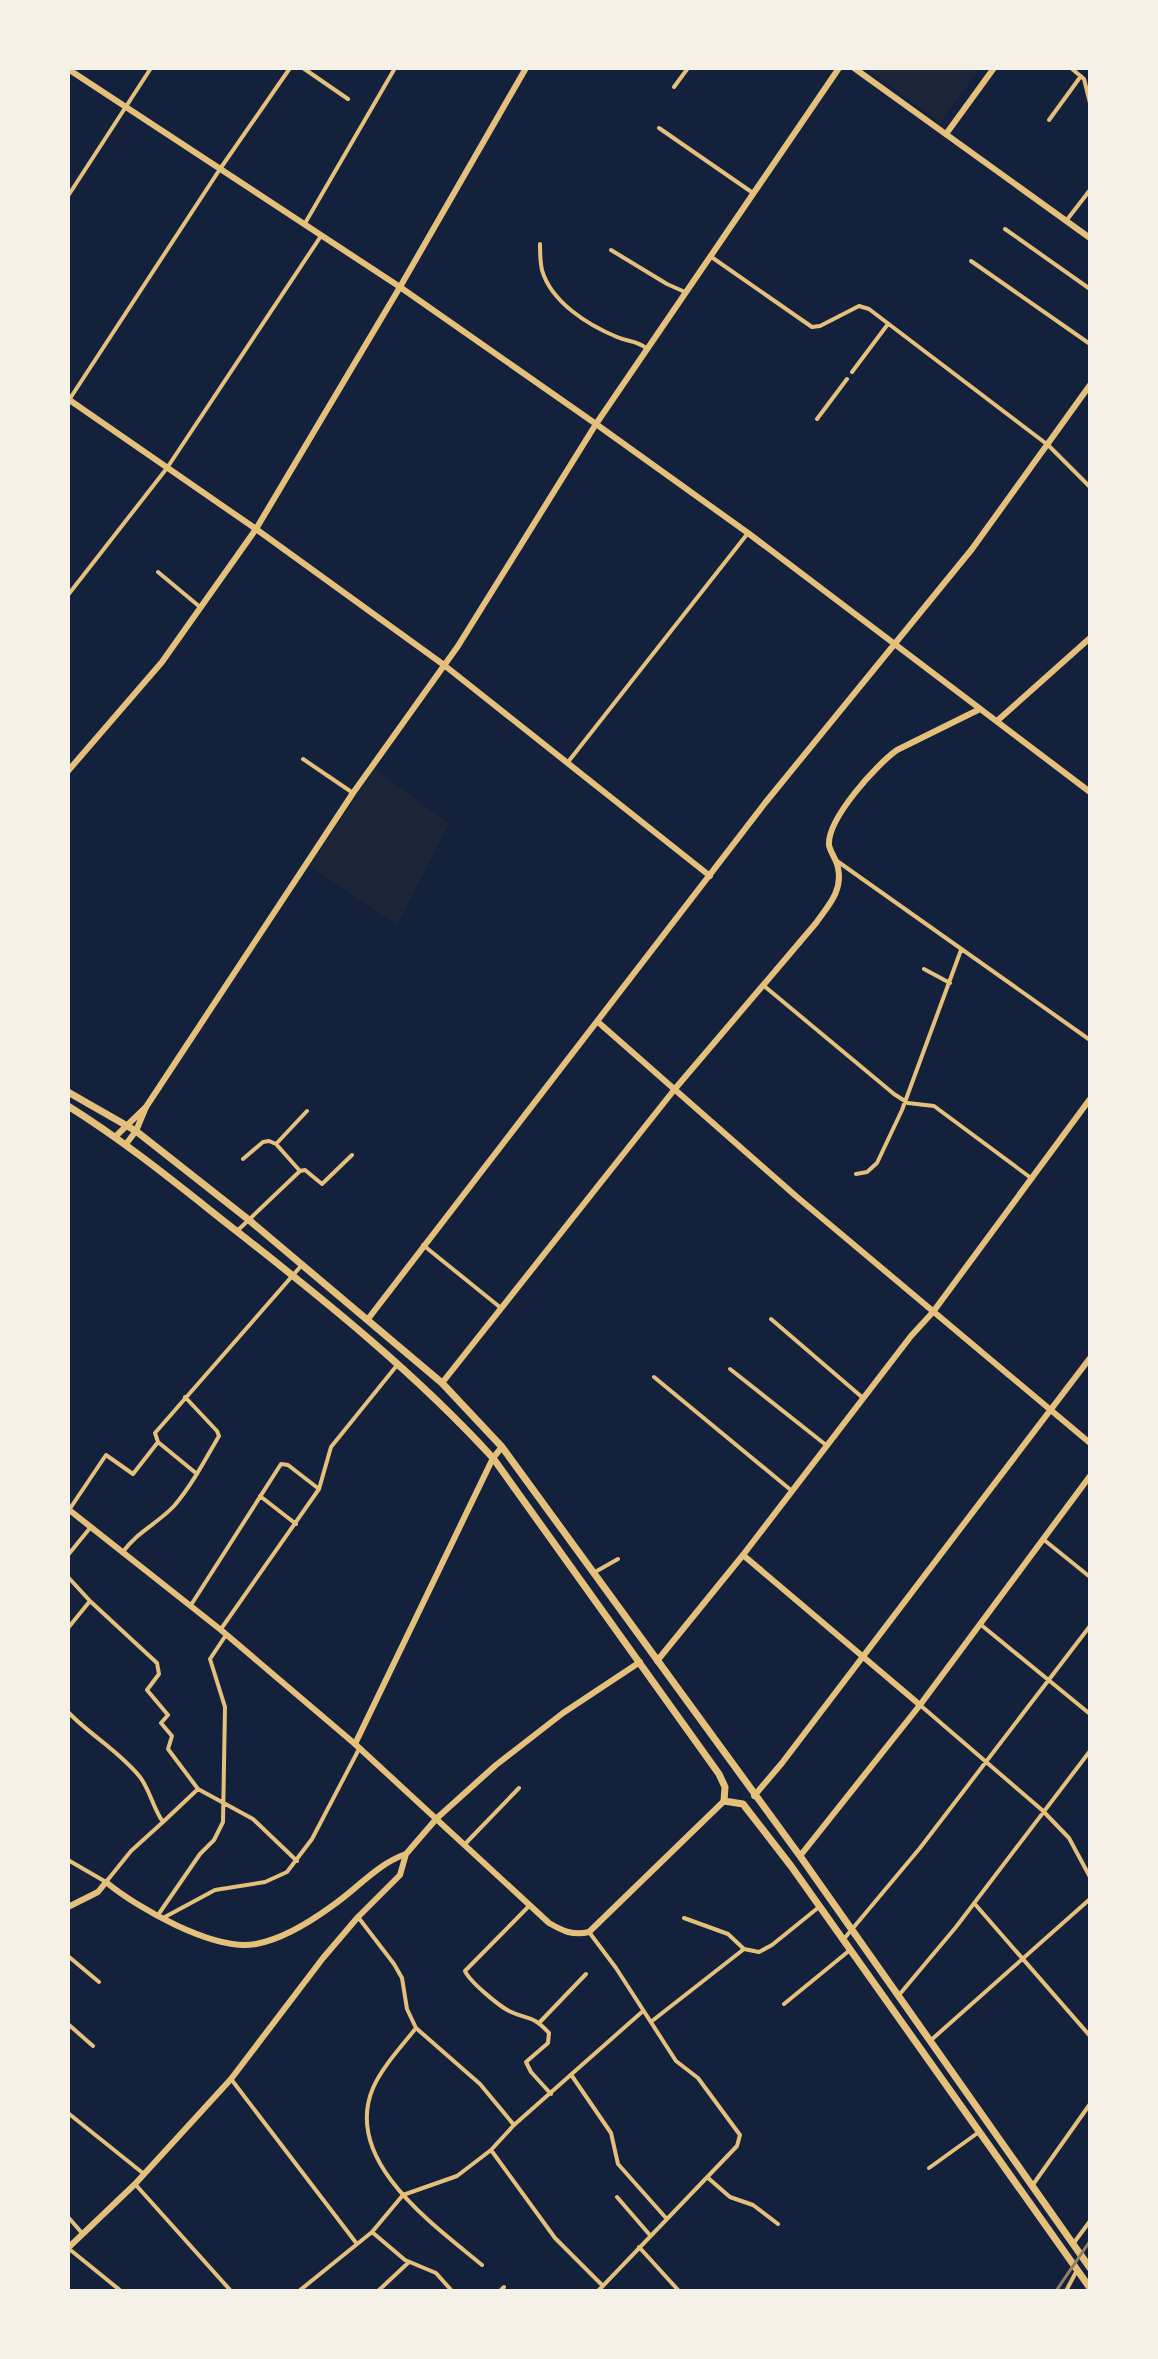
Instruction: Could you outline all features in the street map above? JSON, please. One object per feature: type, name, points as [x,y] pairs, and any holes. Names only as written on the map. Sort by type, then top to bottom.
[{"type":"main road","points":[[68,1092],[136,1131],[249,1220],[442,1383],[502,1447],[800,1856],[1090,2268]]},
{"type":"main road","points":[[68,1106],[116,1136],[293,1275],[398,1364],[452,1414],[493,1458],[719,1774],[725,1787],[724,1801],[743,1804],[791,1866],[1090,2288]]},
{"type":"street","points":[[68,196],[151,68]]},
{"type":"street","points":[[290,68],[68,400],[256,529],[444,665],[710,876]]},
{"type":"street","points":[[303,68],[348,99]]},
{"type":"street","points":[[304,225],[395,68]]},
{"type":"street","points":[[68,771],[162,662],[256,529],[526,68]]},
{"type":"street","points":[[674,87],[688,68]]},
{"type":"street","points":[[126,1144],[213,1001],[353,793],[444,665],[596,424],[839,68]]},
{"type":"street","points":[[854,68],[1090,238]]},
{"type":"street","points":[[946,134],[994,68]]},
{"type":"street","points":[[1071,68],[1086,84],[1090,103]]},
{"type":"street","points":[[68,69],[400,287],[596,424],[748,533],[1090,792]]},
{"type":"street","points":[[1049,120],[1081,76]]},
{"type":"street","points":[[659,128],[753,193]]},
{"type":"street","points":[[1066,221],[1090,190]]},
{"type":"street","points":[[1005,229],[1090,289]]},
{"type":"street","points":[[68,595],[167,468],[321,236]]},
{"type":"street","points":[[540,244],[543,273],[567,306],[599,329],[625,341],[639,342],[648,349]]},
{"type":"street","points":[[611,250],[686,292]]},
{"type":"street","points":[[710,256],[812,327],[859,306],[869,309],[1048,445],[1090,487]]},
{"type":"street","points":[[971,261],[1090,344]]},
{"type":"street","points":[[852,372],[888,324]]},
{"type":"street","points":[[817,419],[847,379]]},
{"type":"street","points":[[368,1319],[710,876],[893,643],[972,549],[1090,385]]},
{"type":"street","points":[[568,762],[748,533]]},
{"type":"street","points":[[158,572],[202,608]]},
{"type":"street","points":[[997,721],[1089,642]]},
{"type":"street","points":[[442,1383],[674,1090],[833,899],[838,885],[838,868],[829,844],[837,822],[853,797],[888,757],[980,709]]},
{"type":"street","points":[[303,759],[353,793]]},
{"type":"street","points":[[836,860],[1090,1040]]},
{"type":"street","points":[[838,868],[847,868]]},
{"type":"street","points":[[856,1174],[867,1172],[877,1163],[909,1103],[963,951]]},
{"type":"street","points":[[924,969],[950,983]]},
{"type":"street","points":[[763,985],[861,1069],[909,1103],[934,1106],[1031,1178]]},
{"type":"street","points":[[598,1022],[933,1312],[1090,1443]]},
{"type":"street","points":[[657,1661],[933,1312],[1090,1099]]},
{"type":"street","points":[[116,1136],[146,1107]]},
{"type":"street","points":[[276,1144],[307,1111]]},
{"type":"street","points":[[243,1159],[263,1142],[269,1141],[276,1144],[300,1171]]},
{"type":"street","points":[[237,1231],[300,1171],[305,1170],[322,1184],[352,1155]]},
{"type":"street","points":[[423,1245],[501,1308]]},
{"type":"street","points":[[197,1474],[158,1442],[155,1433],[301,1266]]},
{"type":"street","points":[[771,1319],[864,1398]]},
{"type":"street","points":[[754,1796],[1090,1358]]},
{"type":"street","points":[[159,1918],[165,1902],[220,1831],[223,1822],[225,1707],[210,1659],[224,1632],[319,1489],[331,1447],[398,1364]]},
{"type":"street","points":[[730,1369],[826,1445]]},
{"type":"street","points":[[654,1377],[792,1491]]},
{"type":"street","points":[[122,1553],[135,1536],[173,1506],[197,1474],[219,1433],[185,1397]]},
{"type":"street","points":[[158,1442],[133,1474],[105,1455],[69,1510],[224,1632],[357,1746],[549,1923],[579,1935],[589,1932],[724,1801]]},
{"type":"street","points":[[159,1918],[215,1890],[277,1878],[297,1861],[312,1839],[493,1458],[502,1447]]},
{"type":"street","points":[[190,1606],[277,1468],[285,1463],[319,1489]]},
{"type":"street","points":[[791,1866],[920,1705],[1090,1476]]},
{"type":"street","points":[[259,1496],[296,1524]]},
{"type":"street","points":[[68,1555],[90,1528]]},
{"type":"street","points":[[1043,1539],[1090,1577]]},
{"type":"street","points":[[743,1555],[1042,1810],[1069,1838],[1090,1877]]},
{"type":"street","points":[[593,1573],[618,1559]]},
{"type":"street","points":[[68,1577],[157,1663],[159,1674],[147,1690],[168,1715],[161,1723],[172,1736],[168,1749],[198,1789],[257,1822],[297,1861]]},
{"type":"street","points":[[68,1628],[90,1601]]},
{"type":"street","points":[[980,1624],[1090,1714]]},
{"type":"street","points":[[843,1940],[904,1869],[1090,1626]]},
{"type":"street","points":[[121,2291],[68,2248],[135,2184],[231,2079],[313,1970],[358,1917],[400,1875],[406,1854],[437,1818],[496,1765],[640,1662]]},
{"type":"street","points":[[68,1712],[132,1768],[144,1783],[163,1822]]},
{"type":"street","points":[[898,1996],[974,1903],[1090,1751]]},
{"type":"street","points":[[465,1844],[519,1788]]},
{"type":"street","points":[[68,1907],[98,1892],[131,1851],[198,1789]]},
{"type":"street","points":[[68,1860],[159,1918],[225,1942],[254,1945],[305,1924],[388,1861],[406,1854]]},
{"type":"street","points":[[930,2041],[1090,1899]]},
{"type":"street","points":[[974,1903],[1090,2036]]},
{"type":"street","points":[[530,1905],[465,1971],[502,2006],[517,2014],[527,2015],[549,2033],[550,2039],[526,2062],[551,2094]]},
{"type":"street","points":[[684,1918],[728,1934],[744,1949],[759,1952],[819,1907]]},
{"type":"street","points":[[358,1917],[402,1978],[407,2009],[416,2028],[480,2084],[514,2125]]},
{"type":"street","points":[[589,1932],[676,2061],[698,2078],[740,2135],[737,2146],[649,2234],[598,2291]]},
{"type":"street","points":[[651,2021],[744,1949]]},
{"type":"street","points":[[784,2004],[850,1950]]},
{"type":"street","points":[[68,1956],[99,1982]]},
{"type":"street","points":[[539,2023],[586,1974]]},
{"type":"street","points":[[299,2291],[372,2232],[403,2195],[457,2176],[491,2150],[514,2125],[643,2011]]},
{"type":"street","points":[[68,2024],[93,2046]]},
{"type":"street","points":[[416,2028],[375,2084],[367,2110],[372,2152],[403,2195],[482,2265]]},
{"type":"street","points":[[572,2076],[611,2133],[618,2164],[667,2219]]},
{"type":"street","points":[[231,2079],[357,2244]]},
{"type":"street","points":[[1032,2186],[1090,2104]]},
{"type":"street","points":[[68,2113],[144,2174]]},
{"type":"street","points":[[929,2168],[980,2132]]},
{"type":"street","points":[[491,2150],[555,2238],[603,2286]]},
{"type":"street","points":[[707,2177],[730,2197],[753,2205],[778,2224]]},
{"type":"street","points":[[135,2184],[231,2291]]},
{"type":"street","points":[[617,2197],[649,2234]]},
{"type":"street","points":[[68,2217],[83,2234]]},
{"type":"street","points":[[1073,2244],[1090,2221]]},
{"type":"street","points":[[372,2232],[409,2262],[431,2270],[452,2291]]},
{"type":"street","points":[[639,2247],[679,2291]]},
{"type":"street","points":[[378,2291],[409,2262]]},
{"type":"street","points":[[1066,2291],[1078,2270]]},
{"type":"shaded area","points":[[866,68],[980,68],[940,122]]},
{"type":"shaded area","points":[[375,769],[449,824],[397,925],[310,866]]},
{"type":"railway","points":[[1056,2291],[1090,2241]]}]
